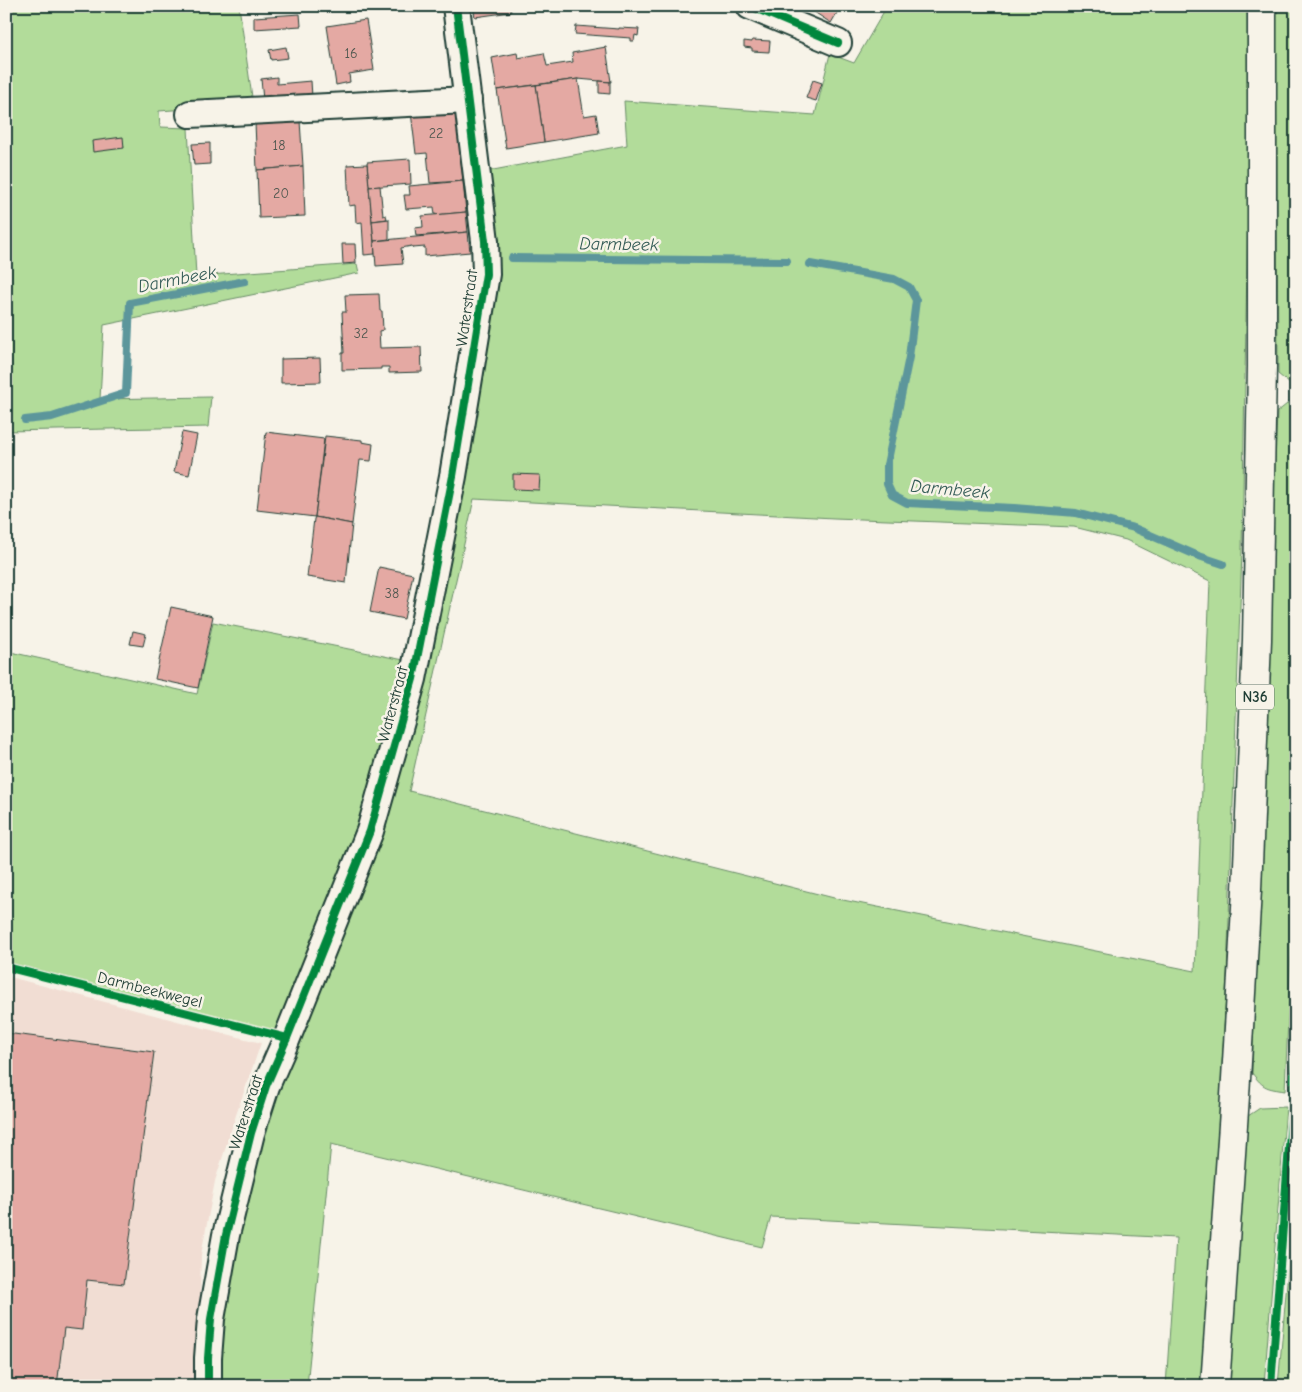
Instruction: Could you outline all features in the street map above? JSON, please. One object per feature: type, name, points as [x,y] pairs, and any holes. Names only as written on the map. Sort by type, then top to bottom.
[{"type":"main road","name":"N36","points":[[1214,1386],[1235,1096],[1246,910],[1257,640],[1262,367],[1262,6]]},
{"type":"street","name":"Waterstraat","points":[[208,1386],[211,1319],[226,1234],[251,1133],[266,1086],[370,831],[415,670],[453,476],[486,274],[485,241],[456,6]]},
{"type":"street","points":[[750,6],[838,43]]},
{"type":"street","points":[[190,114],[468,100]]},
{"type":"shaded area","points":[[6,976],[261,1043],[215,1181],[201,1255],[197,1371],[194,1386],[6,1386]]},
{"type":"green space","points":[[6,6],[239,6],[253,104],[159,111],[160,127],[188,128],[196,276],[357,264],[359,273],[104,325],[100,399],[211,397],[208,427],[6,431]]},
{"type":"green space","points":[[887,6],[1247,6],[1248,205],[1242,550],[1227,975],[1211,1270],[1200,1386],[1166,1386],[1176,1238],[771,1217],[762,1247],[331,1144],[307,1386],[223,1386],[220,1357],[231,1266],[261,1125],[412,714],[488,171],[627,145],[624,101],[815,115],[830,54],[854,63]],"holes":[[[474,499],[834,518],[1074,527],[1126,540],[1210,581],[1195,971],[838,899],[409,791]]]},
{"type":"green space","points":[[1276,6],[1296,6],[1296,386],[1290,384],[1278,374]]},
{"type":"green space","points":[[1292,400],[1296,400],[1296,832],[1285,1091],[1266,1087],[1252,1073],[1277,412]]},
{"type":"green space","points":[[213,622],[409,661],[387,754],[281,1032],[6,962],[6,651],[197,694]]},
{"type":"green space","points":[[1286,1107],[1264,1386],[1227,1386],[1248,1116],[1260,1108]]},
{"type":"green space","points":[[1296,1179],[1296,1386],[1278,1386]]},
{"type":"building","points":[[473,6],[510,6],[511,12],[475,17]]},
{"type":"building","points":[[805,6],[841,6],[831,23]]},
{"type":"building","points":[[300,14],[301,26],[254,29],[254,17]]},
{"type":"building","points":[[366,20],[374,70],[349,74],[350,82],[336,85],[327,26]]},
{"type":"building","points":[[576,26],[639,29],[638,36],[635,35],[634,41],[631,41],[631,38],[575,34]]},
{"type":"building","points":[[752,40],[770,41],[769,52],[752,51],[752,48],[744,47],[744,41],[752,42]]},
{"type":"building","points":[[286,47],[288,58],[271,60],[269,50]]},
{"type":"building","points":[[606,47],[611,82],[578,79],[497,90],[492,58],[517,53],[518,58],[544,53],[547,66],[573,62],[572,53]]},
{"type":"building","points":[[277,77],[277,84],[311,81],[312,97],[263,100],[261,79]]},
{"type":"building","points":[[578,79],[584,116],[596,114],[599,133],[544,142],[536,85]]},
{"type":"building","points":[[813,80],[822,83],[816,101],[806,98]]},
{"type":"building","points":[[599,81],[610,82],[610,94],[599,93]]},
{"type":"building","points":[[536,85],[544,142],[506,148],[497,90]]},
{"type":"building","points":[[456,109],[463,181],[430,183],[427,153],[416,154],[411,112]]},
{"type":"building","points":[[300,121],[303,166],[257,170],[255,123]]},
{"type":"building","points":[[123,137],[124,148],[93,152],[92,141]]},
{"type":"building","points":[[210,143],[210,164],[194,165],[192,144]]},
{"type":"building","points":[[410,159],[411,184],[369,187],[367,162]]},
{"type":"building","points":[[367,164],[375,254],[364,255],[362,222],[356,223],[355,205],[349,206],[347,165]]},
{"type":"building","points":[[303,166],[305,216],[259,218],[257,170]]},
{"type":"building","points":[[463,181],[466,212],[435,215],[434,207],[406,209],[404,195],[410,195],[409,186]]},
{"type":"building","points":[[380,186],[383,216],[386,215],[387,219],[372,221],[369,187]]},
{"type":"building","points":[[466,212],[468,232],[416,236],[415,228],[423,227],[422,216]]},
{"type":"building","points":[[389,219],[389,239],[374,241],[372,221]]},
{"type":"building","points":[[468,232],[470,252],[425,256],[425,247],[413,248],[412,246],[401,248],[403,264],[376,266],[374,241]]},
{"type":"building","points":[[342,244],[355,244],[356,263],[343,264]]},
{"type":"building","points":[[379,294],[383,330],[379,331],[380,348],[421,347],[422,372],[389,373],[389,367],[342,370],[342,353],[344,353],[342,312],[346,312],[345,295]]},
{"type":"building","points":[[320,358],[321,382],[281,383],[281,359]]},
{"type":"building","points":[[182,432],[197,435],[189,475],[174,472]]},
{"type":"building","points":[[266,432],[324,439],[315,517],[257,510]]},
{"type":"building","points":[[325,436],[362,440],[362,442],[373,444],[371,461],[360,460],[352,524],[315,517]]},
{"type":"building","points":[[513,474],[540,475],[539,490],[513,489]]},
{"type":"building","points":[[315,517],[352,524],[346,583],[307,577]]},
{"type":"building","points":[[379,567],[413,574],[404,619],[370,612]]},
{"type":"building","points":[[171,607],[213,616],[198,688],[155,679]]},
{"type":"building","points":[[133,631],[146,634],[143,646],[130,644]]},
{"type":"building","points":[[6,1033],[154,1052],[124,1284],[87,1280],[82,1330],[64,1328],[57,1386],[6,1386]]},
{"type":"waterway","name":"Darmbeek","points":[[512,258],[787,261]]},
{"type":"waterway","name":"Darmbeek","points":[[810,264],[894,279],[909,287],[916,300],[909,357],[887,465],[887,484],[892,495],[907,503],[1076,513],[1134,528],[1196,555],[1223,564]]},
{"type":"waterway","name":"Darmbeek","points":[[25,420],[52,417],[126,393],[130,303],[245,281]]},
{"type":"cycle path","points":[[208,1386],[211,1319],[226,1235],[251,1133],[266,1086],[370,831],[413,679],[453,476],[486,274],[485,241],[456,6]]},
{"type":"cycle path","points":[[750,6],[838,43]]},
{"type":"cycle path","name":"Darmbeekwegel","points":[[6,967],[287,1038]]},
{"type":"cycle path","points":[[1271,1386],[1296,1039]]}]
